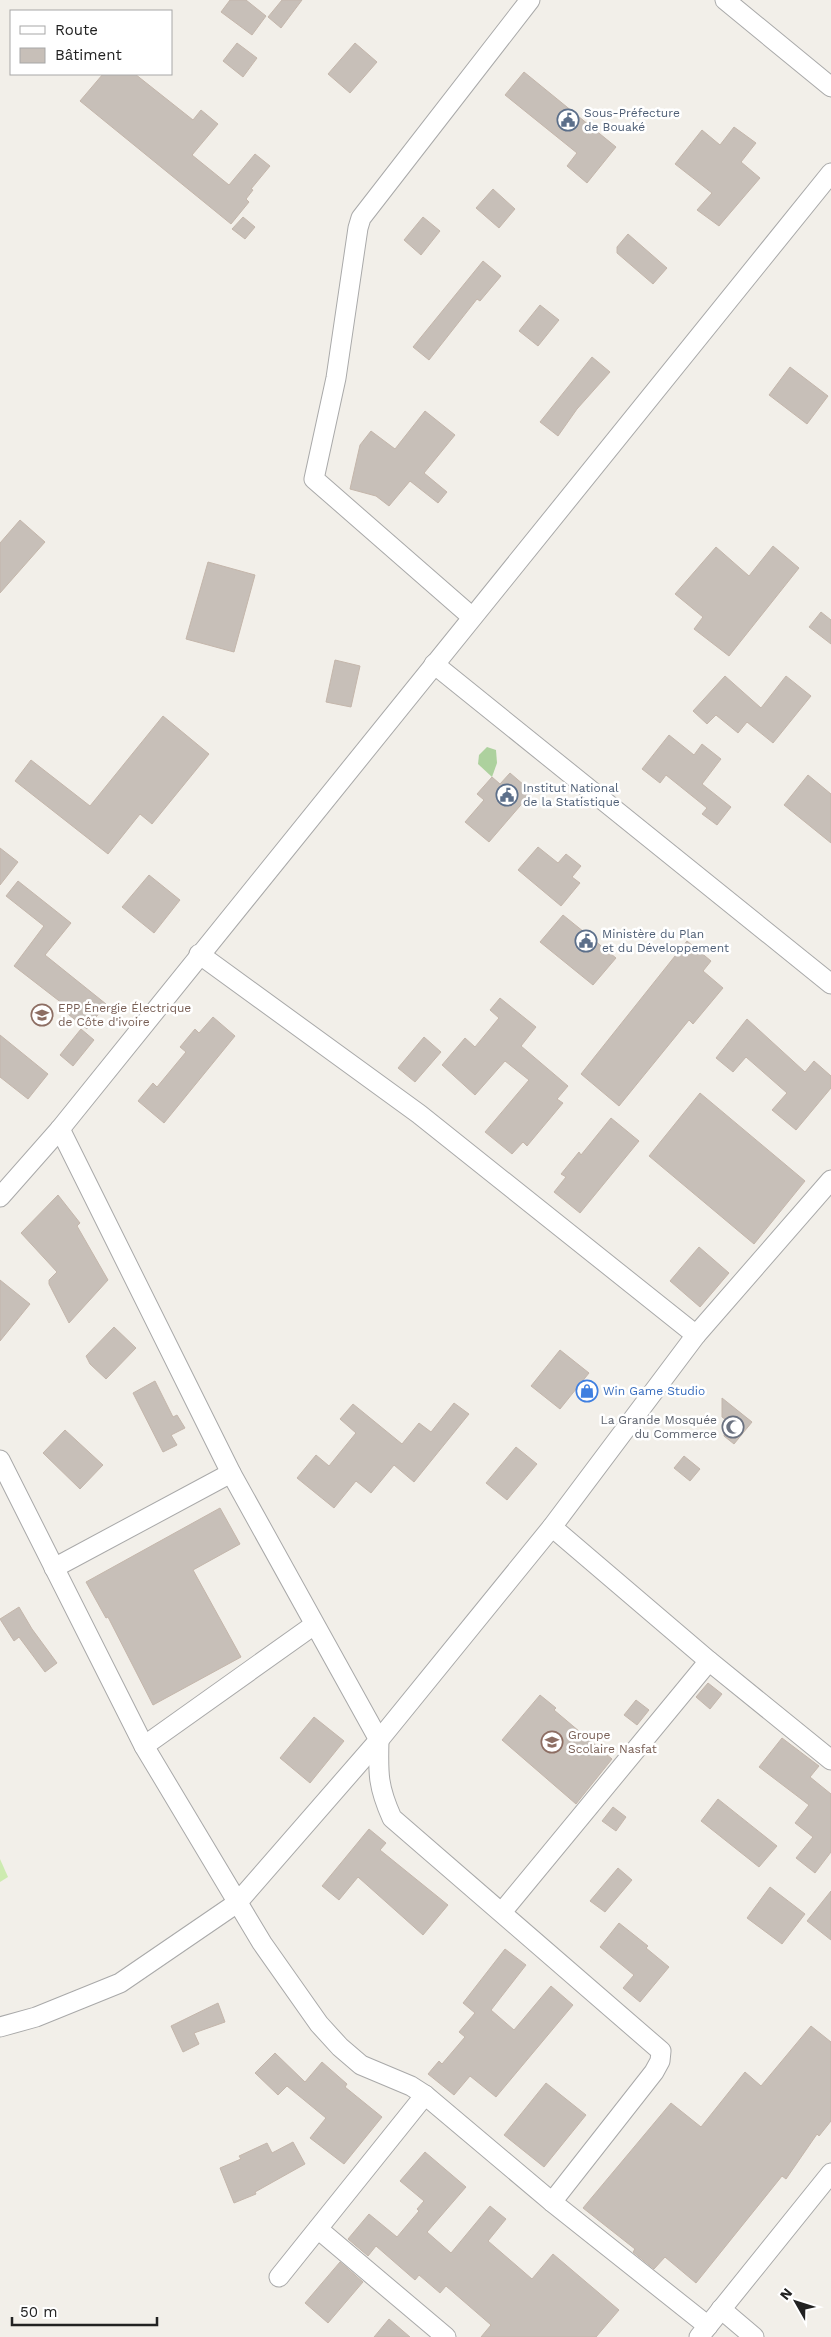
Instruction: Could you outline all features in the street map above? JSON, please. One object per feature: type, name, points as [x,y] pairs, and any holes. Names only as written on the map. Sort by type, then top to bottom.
[{"type":"street","points":[[472,616],[314,479],[336,378],[361,218],[530,0]]},
{"type":"street","points":[[725,0],[831,87]]},
{"type":"street","points":[[0,1197],[60,1129],[199,954],[831,173]]},
{"type":"street","points":[[434,664],[831,984]]},
{"type":"street","points":[[199,954],[419,1114],[696,1335]]},
{"type":"street","points":[[60,1129],[231,1473],[314,1626],[379,1740],[378,1779],[383,1798],[392,1818],[661,2051],[660,2061],[654,2072],[552,2202]]},
{"type":"street","points":[[0,2027],[36,2017],[120,1983],[238,1904],[379,1740],[552,1527],[696,1335],[831,1180]]},
{"type":"street","points":[[0,1460],[144,1746],[238,1904],[298,1996],[319,2024],[340,2047],[361,2065],[411,2086],[425,2095],[704,2332],[831,2173]]},
{"type":"street","points":[[54,1568],[231,1473]]},
{"type":"street","points":[[552,1527],[709,1661],[831,1760]]},
{"type":"street","points":[[144,1746],[314,1626]]},
{"type":"street","points":[[502,1912],[709,1661]]},
{"type":"street","points":[[279,2277],[425,2095]]},
{"type":"street","points":[[318,2229],[446,2337]]},
{"type":"street","points":[[721,2309],[754,2337]]},
{"type":"green space","points":[[487,747],[496,750],[497,763],[492,777],[478,764],[479,755]]},
{"type":"green space","points":[[0,1859],[8,1877],[0,1882]]},
{"type":"building","points":[[230,0],[246,0],[266,16],[252,35],[221,12]]},
{"type":"building","points":[[282,0],[302,0],[281,28],[268,17]]},
{"type":"building","points":[[237,43],[257,58],[243,77],[223,61]]},
{"type":"building","points":[[355,43],[377,62],[350,93],[328,74]]},
{"type":"building","points":[[524,72],[616,147],[587,183],[567,166],[577,153],[505,95]]},
{"type":"building","points":[[102,75],[136,75],[193,120],[201,110],[218,124],[192,155],[229,185],[255,154],[270,166],[251,189],[253,190],[246,199],[249,202],[231,224],[80,101]]},
{"type":"building","points":[[734,127],[756,143],[741,162],[760,178],[719,226],[697,210],[712,193],[675,164],[702,130],[720,145]]},
{"type":"building","points":[[493,189],[515,209],[499,228],[476,208]]},
{"type":"building","points":[[243,217],[255,227],[245,239],[232,229]]},
{"type":"building","points":[[423,217],[440,231],[421,255],[404,240]]},
{"type":"building","points":[[628,234],[667,268],[653,284],[617,253],[617,247]]},
{"type":"building","points":[[483,261],[501,276],[480,301],[477,299],[429,360],[413,347]]},
{"type":"building","points":[[540,305],[559,320],[538,346],[519,331]]},
{"type":"building","points":[[592,357],[610,372],[577,409],[558,436],[540,422]]},
{"type":"building","points":[[790,367],[828,396],[807,424],[769,395]]},
{"type":"building","points":[[425,411],[455,435],[424,473],[447,492],[438,503],[410,481],[389,506],[376,496],[350,489],[360,445],[371,431],[395,449]]},
{"type":"building","points":[[20,520],[45,542],[0,593],[0,543]]},
{"type":"building","points":[[773,546],[799,568],[729,656],[694,629],[703,617],[675,594],[716,547],[749,576]]},
{"type":"building","points":[[208,562],[255,575],[234,652],[186,639]]},
{"type":"building","points":[[821,612],[831,620],[831,644],[809,627]]},
{"type":"building","points":[[335,660],[360,666],[351,707],[326,702]]},
{"type":"building","points":[[725,676],[761,708],[786,676],[811,696],[773,743],[747,722],[738,733],[716,715],[707,724],[693,711]]},
{"type":"building","points":[[163,716],[209,754],[152,824],[140,814],[108,854],[15,781],[31,760],[90,806]]},
{"type":"building","points":[[669,735],[694,755],[702,744],[721,759],[702,784],[731,807],[717,825],[702,814],[707,808],[666,775],[660,783],[642,769]]},
{"type":"building","points":[[510,773],[532,792],[489,842],[465,822],[484,800],[477,794],[492,777],[500,784]]},
{"type":"building","points":[[808,775],[831,794],[831,843],[784,805]]},
{"type":"building","points":[[538,847],[558,863],[566,854],[581,866],[572,877],[580,883],[561,906],[518,870]]},
{"type":"building","points":[[0,848],[18,862],[0,885]]},
{"type":"building","points":[[149,875],[180,900],[154,933],[122,907]]},
{"type":"building","points":[[18,881],[71,923],[45,955],[106,1004],[87,1029],[64,1011],[67,1007],[14,966],[44,926],[6,896]]},
{"type":"building","points":[[563,915],[616,958],[593,985],[540,942]]},
{"type":"building","points":[[687,941],[711,961],[703,971],[723,988],[693,1024],[689,1020],[619,1106],[581,1074]]},
{"type":"building","points":[[500,998],[536,1027],[521,1046],[568,1086],[557,1099],[563,1103],[527,1146],[523,1142],[512,1154],[485,1132],[529,1080],[505,1061],[475,1095],[442,1065],[465,1038],[475,1047],[499,1018],[490,1010]]},
{"type":"building","points":[[213,1017],[235,1036],[164,1123],[138,1101],[153,1083],[157,1087],[186,1052],[180,1047],[195,1029],[199,1033]]},
{"type":"building","points":[[747,1019],[805,1072],[814,1061],[831,1076],[831,1088],[796,1130],[772,1110],[787,1093],[746,1057],[733,1072],[716,1058]]},
{"type":"building","points":[[81,1029],[94,1040],[73,1066],[60,1055]]},
{"type":"building","points":[[0,1035],[48,1074],[28,1099],[0,1077]]},
{"type":"building","points":[[424,1037],[441,1052],[415,1082],[398,1068]]},
{"type":"building","points":[[700,1093],[805,1181],[754,1244],[649,1156]]},
{"type":"building","points":[[611,1118],[639,1141],[580,1213],[554,1192],[566,1177],[561,1174],[579,1152],[581,1155]]},
{"type":"building","points":[[58,1195],[80,1223],[77,1226],[108,1280],[69,1323],[49,1284],[49,1280],[57,1272],[21,1233]]},
{"type":"building","points":[[699,1247],[729,1273],[700,1307],[670,1281]]},
{"type":"building","points":[[0,1280],[30,1304],[0,1341]]},
{"type":"building","points":[[114,1327],[136,1348],[106,1379],[90,1364],[86,1356]]},
{"type":"building","points":[[560,1350],[589,1373],[560,1409],[531,1386]]},
{"type":"building","points":[[155,1381],[173,1417],[177,1415],[185,1428],[171,1435],[177,1445],[163,1452],[133,1393]]},
{"type":"building","points":[[722,1398],[752,1422],[734,1444],[724,1436],[726,1420],[722,1417]]},
{"type":"building","points":[[454,1403],[469,1414],[414,1482],[394,1465],[371,1493],[356,1481],[334,1508],[297,1478],[316,1455],[329,1466],[356,1433],[340,1419],[353,1404],[402,1444],[419,1423],[431,1432]]},
{"type":"building","points":[[65,1430],[103,1465],[80,1489],[43,1453]]},
{"type":"building","points":[[516,1447],[537,1464],[507,1500],[486,1483]]},
{"type":"building","points":[[684,1456],[700,1469],[690,1481],[674,1468]]},
{"type":"building","points":[[220,1508],[240,1544],[193,1570],[241,1657],[153,1705],[108,1617],[106,1618],[86,1582]]},
{"type":"building","points":[[19,1607],[32,1629],[57,1663],[45,1672],[19,1637],[14,1641],[0,1619]]},
{"type":"building","points":[[708,1683],[722,1694],[710,1709],[696,1697]]},
{"type":"building","points":[[540,1695],[556,1708],[554,1710],[612,1759],[576,1804],[502,1740]]},
{"type":"building","points":[[636,1700],[649,1710],[637,1725],[624,1715]]},
{"type":"building","points":[[314,1717],[344,1741],[310,1783],[280,1758]]},
{"type":"building","points":[[782,1738],[819,1766],[810,1777],[831,1794],[831,1852],[815,1873],[796,1858],[813,1837],[795,1823],[809,1805],[759,1767]]},
{"type":"building","points":[[718,1799],[777,1846],[759,1867],[701,1821]]},
{"type":"building","points":[[613,1807],[626,1817],[616,1831],[602,1821]]},
{"type":"building","points":[[369,1829],[386,1843],[380,1850],[448,1905],[423,1935],[358,1877],[339,1900],[322,1886]]},
{"type":"building","points":[[618,1868],[632,1880],[605,1912],[590,1901]]},
{"type":"building","points":[[770,1887],[805,1914],[782,1944],[747,1918]]},
{"type":"building","points":[[831,1891],[831,1940],[807,1921]]},
{"type":"building","points":[[619,1923],[648,1946],[646,1948],[669,1967],[640,2002],[623,1988],[634,1975],[600,1947]]},
{"type":"building","points":[[505,1949],[526,1965],[491,2010],[514,2030],[551,1986],[573,2005],[496,2097],[470,2076],[454,2095],[428,2074],[439,2061],[442,2064],[465,2037],[459,2032],[475,2013],[463,2003]]},
{"type":"building","points":[[218,2003],[225,2022],[194,2033],[199,2044],[183,2052],[171,2026]]},
{"type":"building","points":[[811,2026],[831,2042],[831,2121],[819,2136],[817,2134],[786,2179],[782,2176],[696,2283],[665,2257],[654,2269],[633,2252],[635,2249],[583,2208],[671,2103],[701,2127],[745,2072],[761,2086]]},
{"type":"building","points":[[275,2053],[305,2082],[322,2062],[347,2084],[345,2087],[382,2117],[344,2164],[310,2138],[326,2118],[287,2086],[278,2095],[255,2073]]},
{"type":"building","points":[[546,2083],[586,2115],[544,2167],[504,2135]]},
{"type":"building","points":[[293,2142],[305,2164],[255,2192],[256,2194],[234,2203],[220,2168],[241,2159],[239,2156],[267,2143],[272,2153]]},
{"type":"building","points":[[425,2152],[466,2187],[427,2232],[451,2253],[490,2206],[506,2219],[488,2241],[532,2279],[553,2254],[619,2310],[596,2337],[481,2337],[491,2325],[446,2286],[440,2293],[419,2275],[415,2280],[376,2246],[368,2256],[348,2239],[369,2214],[397,2237],[419,2211],[417,2209],[424,2201],[400,2181]]},
{"type":"building","points":[[340,2262],[363,2282],[328,2323],[305,2303]]},
{"type":"building","points":[[389,2319],[410,2337],[374,2337]]},
{"type":"place","name":"Sous-Préfecture de Bouaké","points":[[568,120]]},
{"type":"place","name":"Institut National de la Statistique","points":[[507,795]]},
{"type":"place","name":"Ministère du Plan et du Développement","points":[[586,941]]},
{"type":"place","name":"EPP Énergie Électrique de Côte d'ivoire","points":[[42,1015]]},
{"type":"place","name":"Win Game Studio","points":[[587,1391]]},
{"type":"place","name":"La Grande Mosquée du Commerce","points":[[733,1427]]},
{"type":"place","name":"Groupe Scolaire Nasfat","points":[[552,1742]]}]
